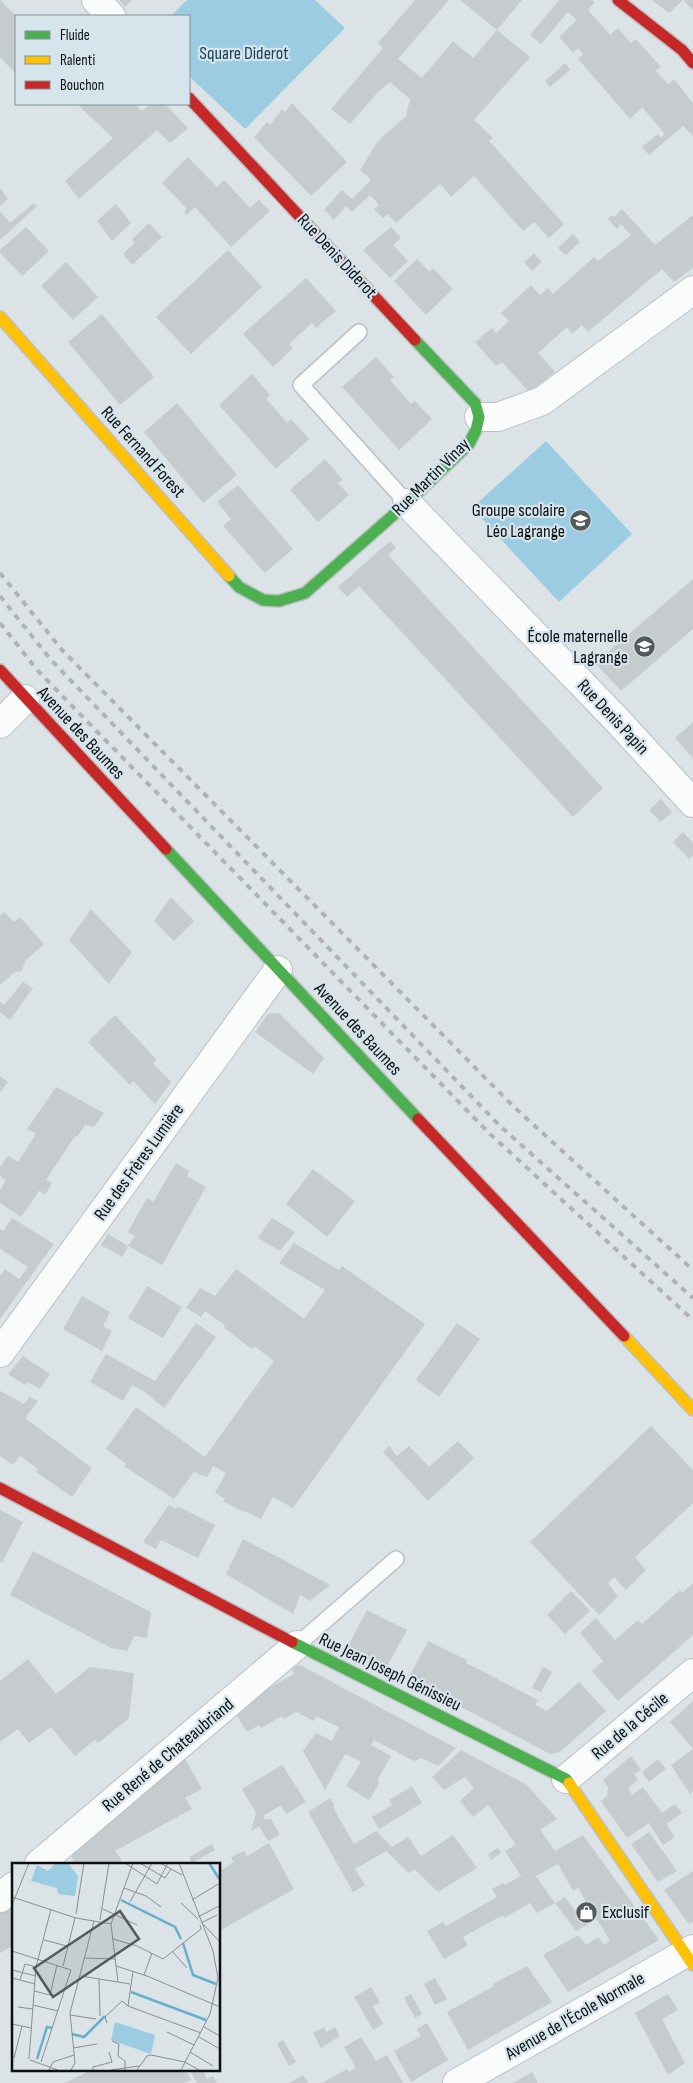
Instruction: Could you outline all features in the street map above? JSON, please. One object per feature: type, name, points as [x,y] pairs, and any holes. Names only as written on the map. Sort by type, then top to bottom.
[{"type":"street","points":[[96,0],[110,15]]},
{"type":"street","points":[[618,0],[690,51]]},
{"type":"street","name":"Rue Denis Diderot","points":[[190,99],[475,403],[479,417]]},
{"type":"street","name":"Rue Martin Vinay","points":[[266,601],[289,600],[305,593],[407,503],[469,444],[476,430],[479,417],[498,417],[542,401],[693,290]]},
{"type":"street","name":"Rue Fernand Forest","points":[[0,317],[240,587],[252,596],[266,601]]},
{"type":"street","name":"Rue Denis Papin","points":[[407,503],[616,719],[693,803]]},
{"type":"street","name":"Avenue des Baumes","points":[[0,670],[278,970],[693,1410]]},
{"type":"street","points":[[0,724],[25,698]]},
{"type":"street","name":"Rue des Frères Lumière","points":[[0,1353],[278,970]]},
{"type":"street","name":"Rue Jean Joseph Génissieu","points":[[0,1488],[297,1645],[566,1779],[690,1956]]},
{"type":"street","name":"Rue René de Chateaubriand","points":[[40,1863],[297,1645]]},
{"type":"street","name":"Rue de la Cécile","points":[[566,1779],[693,1674]]},
{"type":"street","points":[[0,1898],[12,1888]]},
{"type":"street","name":"Avenue de l'École Normale","points":[[457,2083],[690,1956]]},
{"type":"lane","points":[[359,332],[301,385],[407,503]]},
{"type":"lane","points":[[297,1645],[396,1559]]},
{"type":"green space","name":"Square Diderot","points":[[187,0],[315,0],[345,28],[245,129],[190,77],[190,15],[172,15]]},
{"type":"green space","points":[[546,441],[632,534],[559,602],[472,508]]},
{"type":"building","points":[[0,0],[15,15],[15,73],[0,57]]},
{"type":"building","points":[[119,0],[132,0],[125,7]]},
{"type":"building","points":[[415,0],[449,0],[398,59],[422,78],[453,41],[473,58],[497,30],[530,57],[474,120],[493,138],[489,141],[564,224],[549,238],[534,222],[523,231],[474,176],[451,197],[440,184],[396,223],[388,214],[383,218],[374,209],[379,205],[370,195],[352,212],[346,206],[334,220],[324,210],[342,190],[352,199],[371,180],[360,170],[378,141],[406,116],[410,99],[390,82],[378,92],[350,124],[331,109],[383,48],[378,43]]},
{"type":"building","points":[[460,0],[522,0],[497,30]]},
{"type":"building","points":[[559,0],[592,0],[595,2],[588,10],[610,35],[618,28],[631,43],[636,39],[661,67],[656,71],[668,84],[674,79],[693,103],[693,136],[683,126],[649,155],[642,147],[658,134],[661,138],[665,134],[642,107],[630,119],[578,59],[583,54],[578,48],[573,53],[559,37],[577,20],[568,12],[541,44],[530,35]]},
{"type":"building","points":[[652,0],[683,0],[669,13]]},
{"type":"building","points":[[683,0],[693,0],[693,10]]},
{"type":"building","points":[[565,63],[570,70],[550,87],[545,81]]},
{"type":"building","points":[[292,103],[347,162],[311,196],[254,137],[267,122],[270,125],[282,109],[285,112]]},
{"type":"building","points":[[78,105],[136,105],[142,111],[150,105],[166,105],[188,128],[170,143],[157,130],[79,199],[65,181],[113,138]]},
{"type":"building","points":[[188,157],[217,187],[224,180],[250,208],[259,200],[270,211],[231,247],[195,207],[187,215],[184,212],[187,209],[162,183]]},
{"type":"building","points":[[0,188],[8,199],[0,206]]},
{"type":"building","points":[[34,203],[37,206],[0,240],[0,211],[10,223]]},
{"type":"building","points":[[116,204],[131,223],[112,241],[97,221]]},
{"type":"building","points":[[622,209],[655,245],[693,215],[693,268],[674,282],[662,269],[588,332],[582,325],[572,334],[567,327],[538,353],[555,372],[529,392],[502,362],[496,366],[475,342],[492,328],[496,333],[509,321],[501,313],[531,285],[540,295],[548,288],[553,294],[594,257],[598,261],[631,235],[621,224],[617,229],[608,219],[612,215],[614,217]]},
{"type":"building","points":[[149,223],[162,237],[132,265],[123,254],[135,243],[132,239]]},
{"type":"building","points":[[26,227],[49,251],[22,276],[0,253],[0,250]]},
{"type":"building","points":[[391,227],[401,238],[393,245],[408,261],[390,278],[363,250]]},
{"type":"building","points":[[573,234],[580,242],[566,255],[558,248]]},
{"type":"building","points":[[228,250],[262,287],[191,354],[156,317]]},
{"type":"building","points":[[534,253],[542,262],[532,271],[524,262]]},
{"type":"building","points":[[417,259],[429,271],[433,268],[453,289],[426,315],[394,281]]},
{"type":"building","points":[[66,262],[98,297],[73,320],[41,286]]},
{"type":"building","points":[[306,278],[336,311],[316,328],[312,323],[289,344],[293,348],[273,367],[243,334]]},
{"type":"building","points":[[102,314],[154,377],[120,405],[68,342]]},
{"type":"building","points":[[376,357],[394,377],[390,380],[411,404],[415,401],[432,419],[399,450],[342,387]]},
{"type":"building","points":[[252,374],[270,395],[266,399],[287,423],[291,419],[309,439],[276,469],[219,405]]},
{"type":"building","points":[[177,403],[237,475],[203,503],[144,432]]},
{"type":"building","points":[[325,459],[343,480],[338,483],[349,495],[318,522],[290,490]]},
{"type":"building","points":[[238,485],[293,549],[265,573],[223,526],[231,519],[217,502]]},
{"type":"building","points":[[390,541],[396,548],[388,555],[603,788],[573,817],[359,586],[347,597],[338,587]]},
{"type":"building","name":"École maternelle Lagrange","points":[[693,579],[693,629],[621,691],[595,663]]},
{"type":"building","points":[[693,722],[693,758],[675,738]]},
{"type":"building","points":[[661,799],[672,812],[661,822],[649,810]]},
{"type":"building","points":[[683,832],[693,843],[693,855],[689,859],[673,842]]},
{"type":"building","points":[[171,897],[194,921],[174,941],[154,921]]},
{"type":"building","points":[[91,909],[132,952],[109,984],[69,940]]},
{"type":"building","points":[[4,912],[14,922],[20,917],[44,944],[25,961],[22,971],[15,972],[0,985],[0,916]]},
{"type":"building","points":[[23,982],[33,988],[10,1020],[0,1012],[0,1002],[4,1005]]},
{"type":"building","points":[[279,1013],[324,1058],[313,1074],[255,1032],[268,1014]]},
{"type":"building","points":[[115,1015],[157,1060],[153,1063],[171,1082],[155,1104],[133,1081],[130,1085],[88,1042]]},
{"type":"building","points":[[0,1076],[8,1082],[0,1093]]},
{"type":"building","points":[[56,1087],[104,1113],[94,1127],[85,1125],[77,1137],[75,1136],[46,1180],[52,1183],[45,1195],[39,1191],[21,1217],[0,1203],[0,1190],[6,1180],[0,1176],[0,1167],[8,1156],[18,1162],[36,1134],[27,1129]]},
{"type":"building","points":[[176,1163],[189,1171],[187,1176],[206,1187],[162,1265],[128,1246],[135,1236],[128,1232],[147,1198],[153,1202]]},
{"type":"building","points":[[313,1169],[355,1201],[327,1237],[286,1204]]},
{"type":"building","points":[[12,1218],[54,1244],[0,1319],[0,1276],[5,1269],[19,1279],[28,1267],[0,1249],[0,1229],[3,1231]]},
{"type":"building","points":[[272,1218],[295,1232],[280,1251],[258,1238]]},
{"type":"building","points":[[108,1234],[128,1246],[122,1257],[101,1245]]},
{"type":"building","points":[[294,1243],[339,1270],[342,1266],[425,1324],[293,1508],[273,1497],[261,1519],[223,1501],[225,1499],[215,1493],[226,1473],[213,1466],[207,1477],[194,1472],[174,1499],[124,1466],[126,1464],[106,1449],[136,1407],[205,1457],[274,1361],[254,1346],[252,1349],[224,1328],[225,1325],[205,1311],[201,1317],[186,1308],[200,1288],[215,1296],[236,1269],[304,1319],[325,1290],[279,1263]]},
{"type":"building","points":[[147,1286],[182,1307],[163,1338],[128,1318]]},
{"type":"building","points":[[82,1296],[110,1312],[103,1326],[112,1331],[102,1351],[63,1329]]},
{"type":"building","points":[[196,1323],[216,1337],[164,1408],[146,1393],[132,1385],[123,1401],[90,1382],[106,1354],[155,1381]]},
{"type":"building","points":[[457,1323],[480,1339],[439,1397],[416,1380]]},
{"type":"building","points":[[23,1356],[50,1374],[40,1389],[28,1382],[25,1385],[8,1374]]},
{"type":"building","points":[[0,1391],[24,1404],[29,1397],[38,1401],[25,1418],[92,1468],[72,1497],[36,1472],[38,1469],[20,1456],[13,1465],[0,1456]]},
{"type":"building","points":[[651,1426],[693,1470],[693,1503],[635,1557],[646,1570],[626,1590],[614,1577],[608,1583],[618,1597],[599,1615],[530,1542]]},
{"type":"building","points":[[458,1441],[474,1458],[428,1501],[383,1452],[389,1446],[397,1456],[409,1446],[429,1467]]},
{"type":"building","points":[[169,1505],[176,1509],[177,1506],[215,1525],[198,1558],[161,1540],[156,1549],[143,1542]]},
{"type":"building","points":[[0,1510],[23,1522],[2,1563],[0,1561]]},
{"type":"building","points":[[243,1539],[330,1585],[310,1601],[300,1595],[293,1614],[226,1574]]},
{"type":"building","points":[[33,1551],[151,1612],[147,1638],[134,1636],[127,1651],[111,1648],[10,1595]]},
{"type":"building","points":[[693,1583],[693,1635],[618,1701],[592,1671],[603,1661],[580,1633],[596,1618],[615,1640],[638,1620],[642,1624],[680,1590],[682,1593]]},
{"type":"building","points":[[571,1591],[590,1611],[565,1634],[547,1615]]},
{"type":"building","points":[[367,1610],[407,1630],[386,1668],[347,1648]]},
{"type":"building","points":[[428,1641],[467,1660],[466,1663],[538,1700],[535,1705],[547,1711],[579,1682],[606,1711],[560,1752],[550,1754],[408,1679]]},
{"type":"building","points":[[28,1659],[56,1694],[90,1667],[134,1673],[129,1718],[98,1743],[95,1740],[75,1756],[51,1727],[29,1743],[18,1729],[0,1742],[0,1681]]},
{"type":"building","points":[[300,1665],[456,1748],[438,1766],[421,1758],[414,1761],[374,1740],[371,1745],[391,1756],[378,1779],[379,1784],[369,1800],[346,1786],[361,1762],[345,1754],[325,1790],[303,1751],[316,1733],[332,1741],[339,1727],[316,1716],[314,1721],[296,1712],[284,1719],[282,1716],[261,1728],[259,1725],[247,1732],[234,1711],[264,1685],[267,1689],[294,1674],[291,1667]]},
{"type":"building","points":[[543,1667],[552,1672],[541,1692],[532,1688]]},
{"type":"building","points":[[693,1701],[693,1749],[670,1722]]},
{"type":"building","points":[[693,1749],[693,1791],[690,1794],[671,1765]]},
{"type":"building","points":[[461,1750],[527,1785],[557,1819],[540,1830],[555,1851],[583,1835],[659,1940],[568,1992],[543,1955],[578,1935],[586,1945],[598,1937],[604,1945],[610,1941],[578,1888],[573,1891],[558,1864],[536,1876],[555,1903],[537,1913],[530,1903],[504,1918],[503,1915],[463,1937],[468,1945],[444,1959],[427,1931],[443,1922],[446,1926],[497,1897],[492,1889],[503,1883],[505,1885],[521,1876],[505,1851],[516,1845],[488,1805],[473,1817],[460,1801],[474,1788],[465,1777],[444,1790],[432,1777]]},
{"type":"building","points":[[183,1755],[202,1789],[185,1798],[192,1809],[115,1851],[122,1860],[118,1863],[75,1863],[69,1852]]},
{"type":"building","points":[[631,1756],[641,1770],[634,1774],[638,1780],[628,1788],[632,1795],[643,1787],[662,1813],[675,1804],[682,1813],[666,1824],[675,1837],[663,1845],[649,1823],[627,1838],[601,1801],[607,1796],[608,1787],[603,1780]]},
{"type":"building","points":[[658,1759],[666,1769],[649,1782],[642,1772]]},
{"type":"building","points":[[282,1765],[306,1802],[286,1814],[281,1805],[263,1816],[265,1819],[271,1819],[280,1835],[268,1841],[259,1826],[251,1831],[256,1813],[242,1789]]},
{"type":"building","points":[[412,1786],[422,1803],[379,1829],[372,1817],[392,1805],[389,1800]]},
{"type":"building","points":[[330,1798],[334,1805],[333,1807],[354,1844],[376,1831],[392,1847],[408,1837],[421,1856],[453,1835],[477,1868],[438,1892],[414,1869],[409,1873],[386,1851],[355,1869],[365,1885],[353,1892],[308,1812]]},
{"type":"building","points":[[649,1832],[677,1871],[658,1882],[631,1844]]},
{"type":"building","points":[[269,1843],[294,1889],[220,1930],[220,1870],[234,1862],[231,1857],[244,1851],[247,1856]]},
{"type":"building","points":[[212,1844],[215,1850],[192,1863],[189,1857]]},
{"type":"building","points":[[498,1848],[501,1853],[491,1860],[488,1854]]},
{"type":"building","points":[[693,1871],[693,1922],[689,1924],[664,1890]]},
{"type":"building","points":[[565,1897],[577,1914],[579,1912],[587,1925],[576,1931],[555,1903]]},
{"type":"building","points":[[12,1899],[12,1946],[0,1953],[0,1908]]},
{"type":"building","points":[[527,1966],[552,2002],[468,2050],[447,2012]]},
{"type":"building","points":[[435,1978],[447,1999],[435,2005],[424,1984]]},
{"type":"building","points":[[371,1987],[380,2002],[373,2006],[383,2024],[373,2030],[354,1997]]},
{"type":"building","points":[[411,1994],[422,2014],[415,2018],[404,1998]]},
{"type":"building","points":[[668,1994],[678,2010],[662,2019],[685,2063],[668,2075],[635,2013]]},
{"type":"building","points":[[427,2023],[448,2060],[411,2082],[394,2051],[421,2036],[417,2029]]},
{"type":"building","points":[[324,2027],[326,2032],[335,2027],[340,2036],[321,2048],[313,2033]]},
{"type":"building","points":[[361,2037],[376,2061],[387,2055],[403,2083],[322,2083],[347,2069],[349,2072],[356,2068],[344,2047]]},
{"type":"building","points":[[283,2040],[296,2062],[289,2066],[277,2044]]},
{"type":"building","points":[[92,2070],[186,2070],[191,2080],[184,2083],[64,2083]]},
{"type":"building","points":[[190,2070],[202,2070],[207,2079],[213,2076],[217,2083],[197,2083]]},
{"type":"building","points":[[532,2072],[538,2083],[513,2083]]},
{"type":"building","points":[[303,2075],[308,2083],[289,2083]]},
{"type":"railway","points":[[0,573],[62,650],[514,1107],[693,1270]]},
{"type":"railway","points":[[0,596],[51,660],[500,1126],[693,1298]]},
{"type":"railway","points":[[0,623],[38,671],[490,1134],[693,1320]]},
{"type":"traffic: fast","points":[[229,576],[239,587],[263,600],[279,601],[305,593],[407,503],[469,444],[476,430],[479,417],[475,403],[415,340]]},
{"type":"traffic: fast","points":[[166,849],[418,1119]]},
{"type":"traffic: fast","points":[[292,1642],[566,1779],[569,1783]]},
{"type":"traffic: slow","points":[[0,317],[229,576]]},
{"type":"traffic: slow","points":[[624,1336],[693,1410]]},
{"type":"traffic: slow","points":[[569,1783],[693,1965]]},
{"type":"traffic: jam","points":[[618,0],[682,50],[693,63]]},
{"type":"traffic: jam","points":[[190,99],[415,340]]},
{"type":"traffic: jam","points":[[0,670],[166,849]]},
{"type":"traffic: jam","points":[[418,1119],[624,1336]]},
{"type":"traffic: jam","points":[[0,1488],[292,1642]]},
{"type":"place","name":"Groupe scolaire Léo Lagrange","points":[[581,520]]},
{"type":"place","name":"École maternelle Lagrange","points":[[644,646]]},
{"type":"place","name":"Exclusif","points":[[586,1912]]}]
